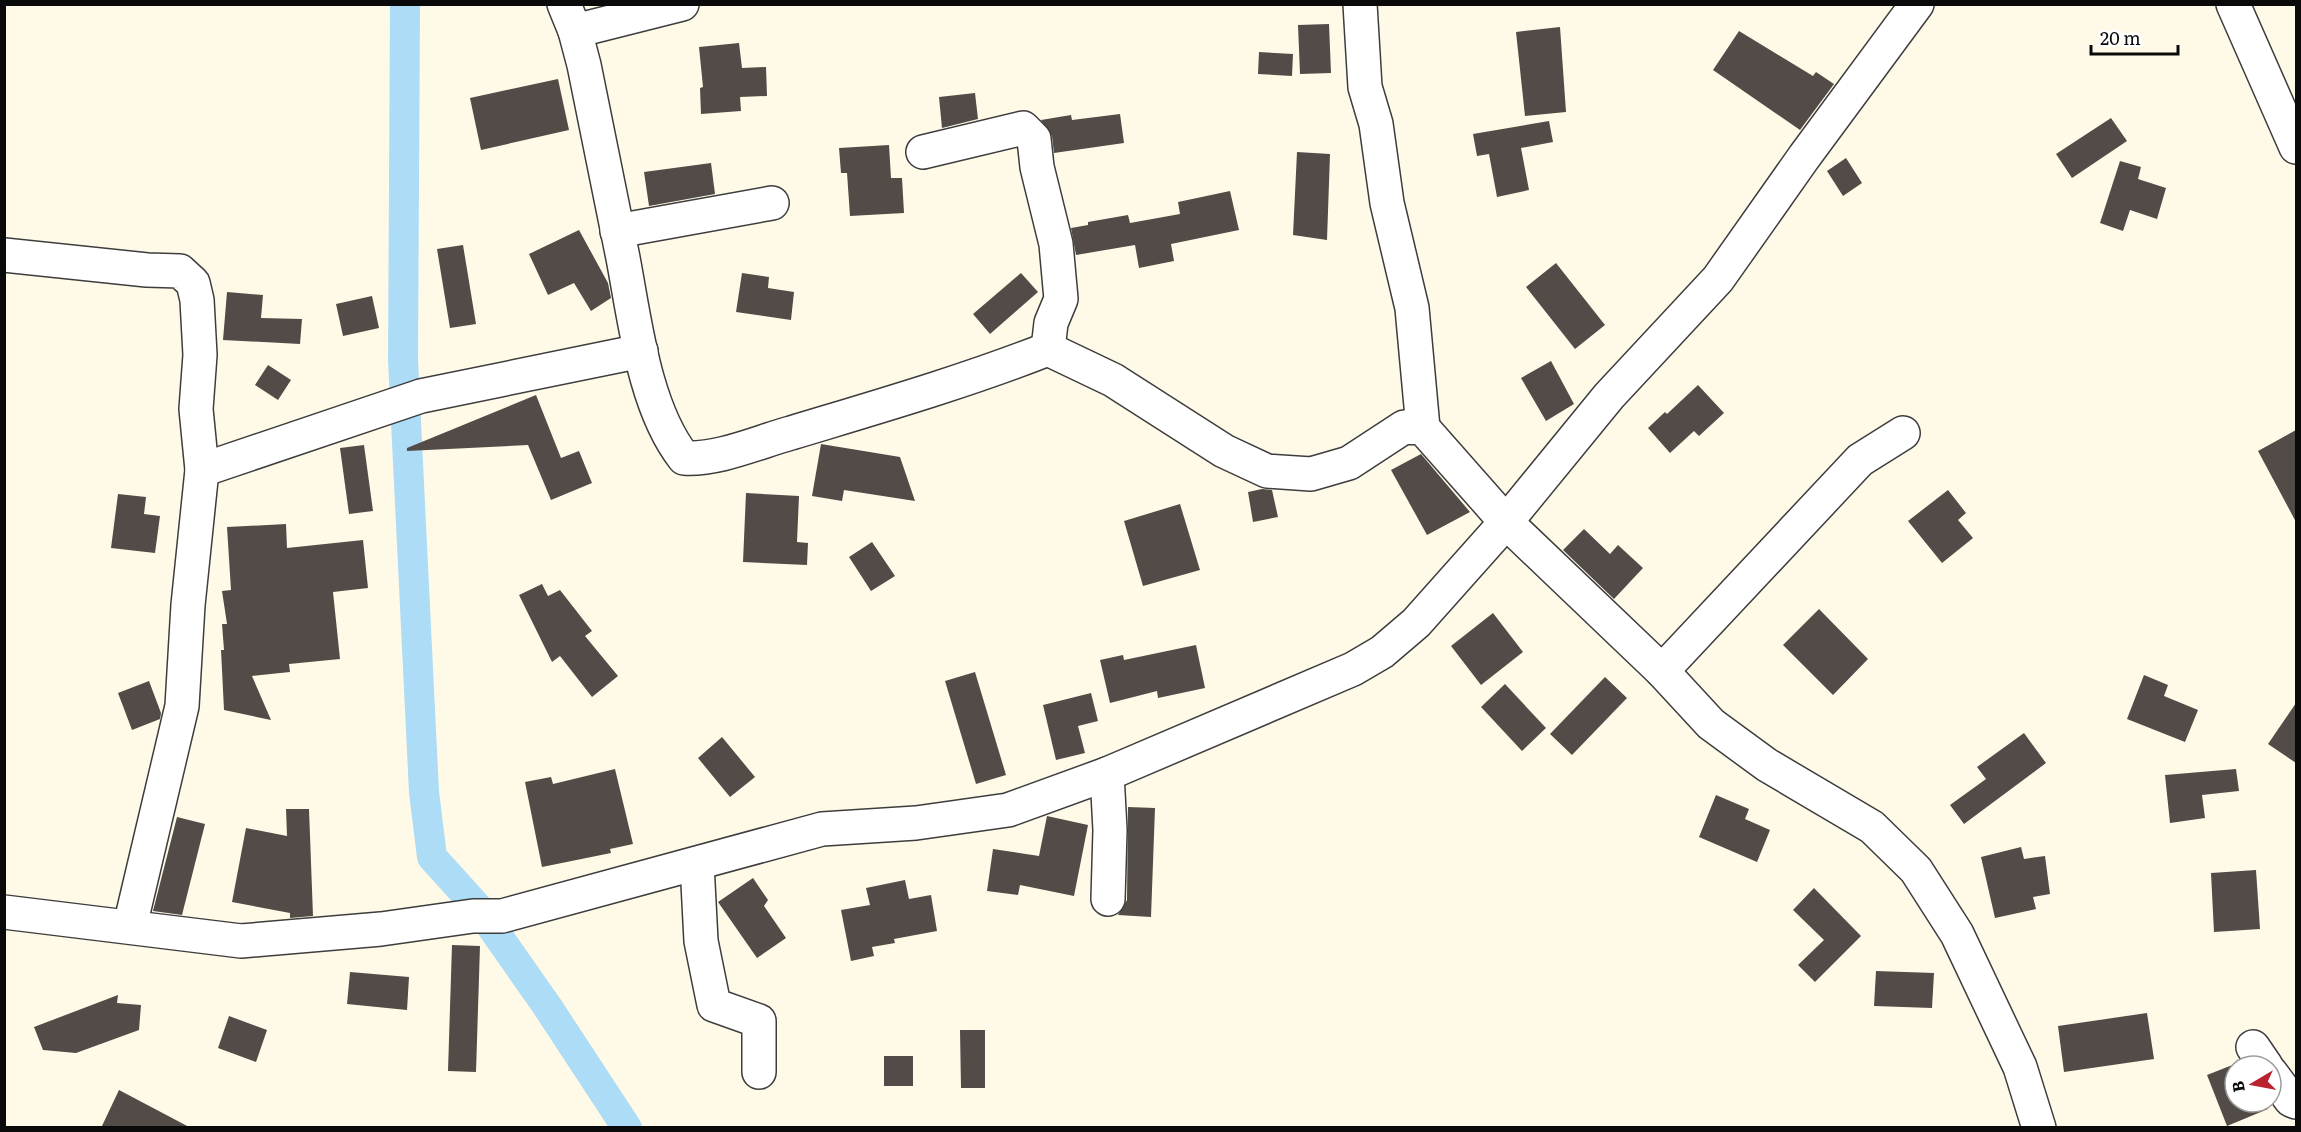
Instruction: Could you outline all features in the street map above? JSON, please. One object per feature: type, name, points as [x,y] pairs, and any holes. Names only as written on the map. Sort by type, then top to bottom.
[{"type":"street","points":[[682,4],[570,18],[641,351],[659,413],[672,443],[684,458],[697,459],[905,399],[994,371],[1048,349],[1113,380],[1224,451],[1267,471],[1311,474],[1349,463],[1404,427],[1423,428]]},
{"type":"street","points":[[1360,4],[1365,87],[1376,124],[1387,203],[1412,308],[1423,428],[1506,522],[1662,671],[1711,724],[1767,765],[1872,827],[1916,870],[1962,944],[2020,1067],[2039,1128]]},
{"type":"street","points":[[4,912],[242,941],[381,929],[488,916],[697,864],[822,829],[916,823],[1008,810],[1107,774],[1353,669],[1382,652],[1416,623],[1506,522],[1609,396],[1718,279],[1804,157],[1917,4]]},
{"type":"street","points":[[2233,4],[2296,147]]},
{"type":"street","points":[[923,152],[1023,128],[1034,139],[1037,167],[1056,244],[1061,299],[1051,323],[1048,349]]},
{"type":"street","points":[[617,231],[772,203]]},
{"type":"street","points":[[4,255],[147,270],[180,271],[193,283],[197,300],[200,355],[196,408],[202,470],[188,605],[182,706],[130,926]]},
{"type":"street","points":[[202,470],[422,396],[641,351]]},
{"type":"street","points":[[1662,671],[1860,460],[1903,433]]},
{"type":"street","points":[[1107,774],[1110,831],[1108,899]]},
{"type":"street","points":[[697,864],[700,941],[714,1005],[759,1021],[759,1072]]},
{"type":"street","points":[[2283,1089],[2296,1102]]},
{"type":"building","points":[[1329,24],[1331,73],[1300,74],[1298,25]]},
{"type":"building","points":[[1560,27],[1566,112],[1525,116],[1516,32]]},
{"type":"building","points":[[1739,31],[1813,76],[1816,72],[1834,84],[1800,130],[1713,70]]},
{"type":"building","points":[[739,43],[742,68],[766,67],[767,96],[740,97],[741,111],[701,114],[700,88],[703,87],[699,47]]},
{"type":"building","points":[[1259,52],[1293,54],[1292,76],[1258,74]]},
{"type":"building","points":[[558,79],[569,130],[481,150],[470,98]]},
{"type":"building","points":[[975,93],[978,119],[942,128],[939,97]]},
{"type":"building","points":[[1120,114],[1124,143],[1054,153],[1052,136],[1041,120],[1071,115],[1072,120]]},
{"type":"building","points":[[2111,118],[2127,141],[2072,178],[2056,154]]},
{"type":"building","points":[[1549,121],[1553,142],[1521,148],[1529,190],[1497,197],[1489,154],[1477,156],[1473,134]]},
{"type":"building","points":[[889,145],[891,178],[902,178],[904,213],[850,216],[847,173],[841,173],[839,148]]},
{"type":"building","points":[[1297,152],[1330,154],[1327,240],[1293,235]]},
{"type":"building","points":[[1846,158],[1862,183],[1843,196],[1827,171]]},
{"type":"building","points":[[2120,161],[2141,167],[2138,179],[2166,188],[2157,219],[2130,210],[2123,231],[2100,223]]},
{"type":"building","points":[[711,163],[715,194],[649,206],[644,172]]},
{"type":"building","points":[[1230,191],[1239,230],[1171,244],[1174,261],[1139,268],[1135,245],[1076,255],[1071,228],[1088,225],[1088,222],[1128,215],[1130,223],[1180,214],[1178,202]]},
{"type":"building","points":[[579,230],[608,283],[611,298],[591,311],[574,283],[548,295],[529,254]]},
{"type":"building","points":[[463,245],[476,324],[450,328],[437,249]]},
{"type":"building","points":[[1556,263],[1605,325],[1575,349],[1526,287]]},
{"type":"building","points":[[742,273],[769,277],[768,288],[794,292],[791,320],[736,312]]},
{"type":"building","points":[[1021,273],[1038,292],[990,334],[973,314]]},
{"type":"building","points":[[227,292],[263,295],[261,318],[302,319],[300,344],[223,340]]},
{"type":"building","points":[[372,296],[379,328],[343,336],[336,304]]},
{"type":"building","points":[[1551,361],[1574,404],[1546,421],[1521,378]]},
{"type":"building","points":[[268,365],[291,380],[278,400],[255,385]]},
{"type":"building","points":[[1698,385],[1724,413],[1699,436],[1694,431],[1670,453],[1648,428]]},
{"type":"building","points":[[536,395],[561,458],[579,451],[592,483],[551,500],[528,445],[407,451],[407,448]]},
{"type":"building","points":[[2296,430],[2296,522],[2258,451]]},
{"type":"building","points":[[821,444],[900,457],[915,501],[844,490],[842,501],[812,496]]},
{"type":"building","points":[[364,445],[373,511],[349,514],[340,448]]},
{"type":"building","points":[[1421,454],[1470,512],[1427,535],[1391,470]]},
{"type":"building","points":[[1262,489],[1272,490],[1278,517],[1253,522],[1248,492]]},
{"type":"building","points":[[1948,490],[1966,513],[1958,520],[1973,538],[1942,563],[1908,521]]},
{"type":"building","points":[[746,493],[799,496],[797,542],[808,543],[807,565],[743,562]]},
{"type":"building","points":[[118,494],[146,497],[144,514],[160,516],[155,553],[111,548]]},
{"type":"building","points":[[1180,504],[1200,570],[1143,586],[1124,521]]},
{"type":"building","points":[[286,524],[287,548],[363,540],[368,588],[333,592],[340,659],[289,664],[290,672],[252,676],[271,720],[224,710],[221,650],[224,650],[222,624],[227,624],[222,591],[231,590],[227,527]]},
{"type":"building","points":[[1584,529],[1610,554],[1618,545],[1643,568],[1614,599],[1563,550]]},
{"type":"building","points":[[872,542],[895,576],[871,591],[849,557]]},
{"type":"building","points":[[542,584],[548,596],[560,590],[592,631],[585,636],[618,676],[592,697],[560,656],[552,662],[519,595]]},
{"type":"building","points":[[1819,609],[1868,659],[1833,695],[1783,645]]},
{"type":"building","points":[[1493,613],[1523,652],[1481,685],[1451,646]]},
{"type":"building","points":[[1196,645],[1205,688],[1158,698],[1157,691],[1110,703],[1100,660],[1123,655],[1124,660]]},
{"type":"building","points":[[975,672],[1006,775],[976,784],[945,681]]},
{"type":"building","points":[[2144,675],[2168,685],[2164,696],[2198,710],[2185,742],[2127,719]]},
{"type":"building","points":[[1605,677],[1627,698],[1572,755],[1550,734]]},
{"type":"building","points":[[149,681],[161,713],[160,719],[132,730],[118,693]]},
{"type":"building","points":[[1505,684],[1546,728],[1522,751],[1481,707]]},
{"type":"building","points":[[1091,693],[1098,721],[1078,726],[1085,753],[1056,760],[1043,705]]},
{"type":"building","points":[[2296,703],[2296,763],[2268,744]]},
{"type":"building","points":[[2024,733],[2046,763],[1964,824],[1950,805],[1986,779],[1977,767]]},
{"type":"building","points":[[722,737],[755,777],[730,797],[698,758]]},
{"type":"building","points":[[615,769],[633,844],[610,849],[611,853],[542,867],[525,782],[551,777],[553,784]]},
{"type":"building","points":[[2236,769],[2239,791],[2202,795],[2205,818],[2170,823],[2165,775]]},
{"type":"building","points":[[1716,795],[1749,809],[1745,819],[1770,830],[1757,862],[1699,837]]},
{"type":"building","points":[[1128,807],[1155,808],[1151,917],[1118,915],[1127,900]]},
{"type":"building","points":[[286,809],[309,809],[313,916],[290,918],[290,913],[232,902],[246,828],[287,836]]},
{"type":"building","points":[[1047,816],[1088,825],[1074,896],[1020,885],[1018,895],[987,891],[993,849],[1039,856]]},
{"type":"building","points":[[177,817],[205,824],[182,915],[153,911]]},
{"type":"building","points":[[2021,847],[2024,859],[2045,856],[2050,894],[2033,897],[2036,909],[1995,918],[1981,857]]},
{"type":"building","points":[[2256,870],[2260,929],[2214,932],[2211,873]]},
{"type":"building","points":[[753,878],[768,900],[764,906],[786,938],[757,958],[718,902]]},
{"type":"building","points":[[905,880],[909,899],[931,895],[937,931],[894,939],[895,943],[872,947],[874,956],[851,961],[841,910],[870,905],[866,888]]},
{"type":"building","points":[[1814,888],[1861,936],[1815,982],[1798,965],[1824,940],[1793,910]]},
{"type":"building","points":[[452,945],[480,946],[476,1072],[448,1071]]},
{"type":"building","points":[[1876,971],[1934,973],[1932,1008],[1874,1006]]},
{"type":"building","points":[[350,972],[409,977],[407,1010],[347,1004]]},
{"type":"building","points":[[118,995],[117,1003],[141,1005],[139,1030],[76,1053],[43,1050],[34,1027]]},
{"type":"building","points":[[2147,1013],[2154,1059],[2064,1072],[2058,1026]]},
{"type":"building","points":[[229,1016],[267,1030],[256,1062],[218,1048]]},
{"type":"building","points":[[960,1030],[985,1030],[985,1088],[961,1088]]},
{"type":"building","points":[[884,1056],[913,1056],[913,1086],[884,1086]]},
{"type":"building","points":[[2223,1069],[2223,1114],[2256,1114],[2227,1126],[2207,1075]]},
{"type":"building","points":[[119,1090],[191,1128],[101,1128]]},
{"type":"waterway","points":[[405,4],[403,360],[424,792],[432,857],[479,909],[547,1006],[627,1128]]}]
